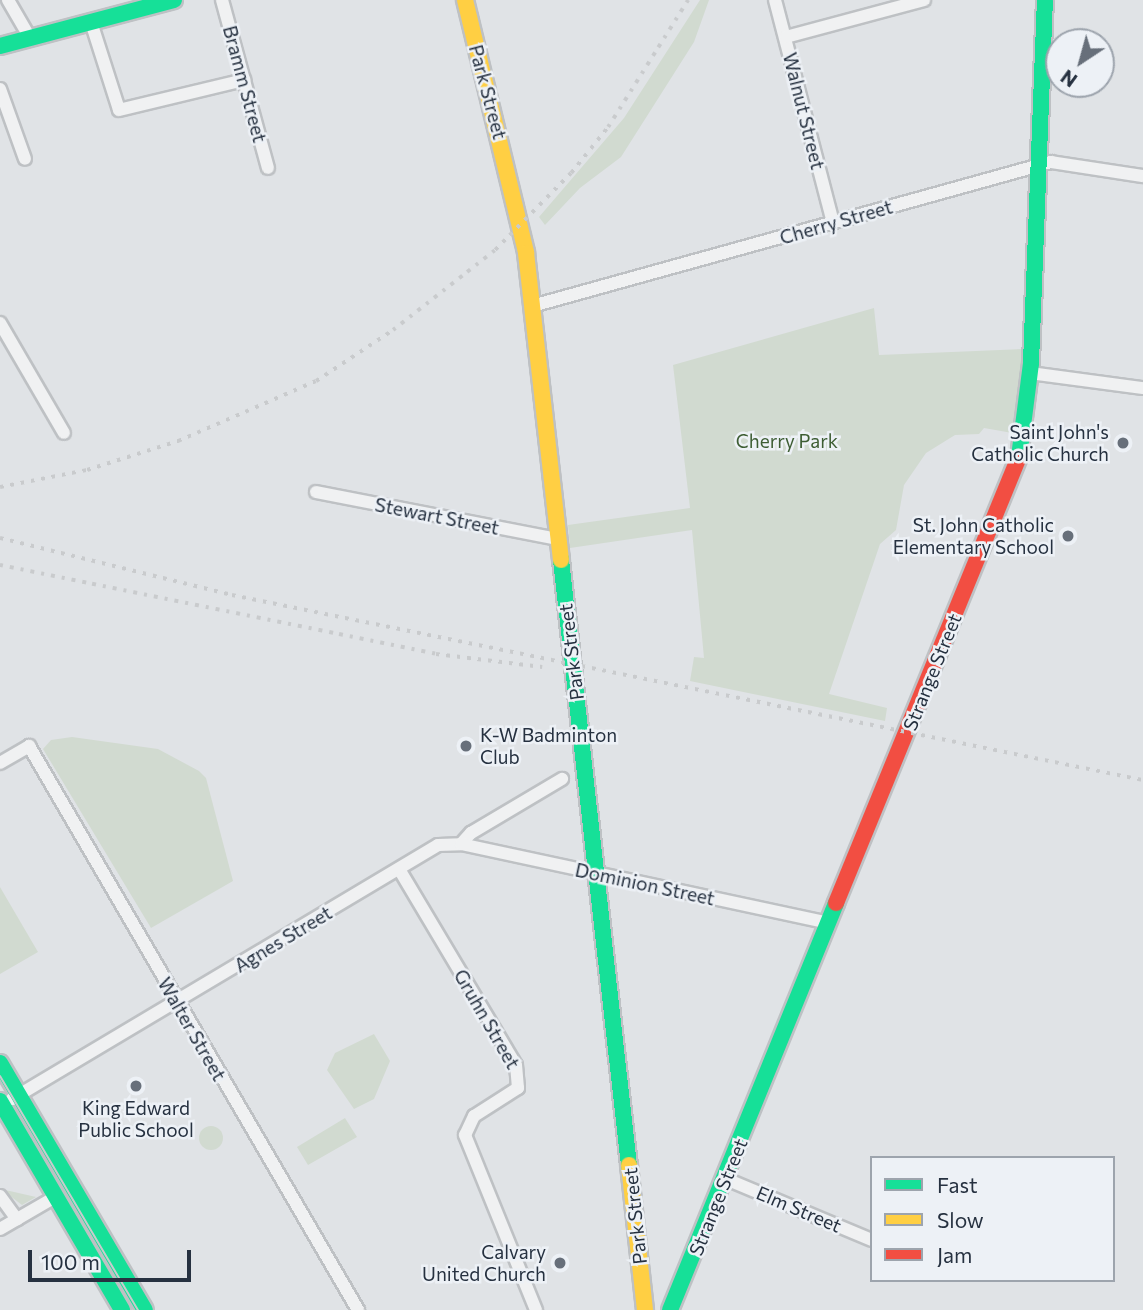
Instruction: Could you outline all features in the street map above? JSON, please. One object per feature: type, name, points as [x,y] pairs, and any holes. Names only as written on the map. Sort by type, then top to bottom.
[{"type":"street","points":[[8,0],[30,38]]},
{"type":"street","points":[[0,46],[174,0]]},
{"type":"street","name":"Bramm Street","points":[[222,0],[268,168]]},
{"type":"street","name":"Park Street","points":[[465,0],[519,214],[532,306],[645,1310]]},
{"type":"street","name":"Walnut Street","points":[[775,0],[833,223]]},
{"type":"street","points":[[786,37],[924,0]]},
{"type":"street","name":"Strange Street","points":[[670,1310],[726,1179],[1021,451],[1030,373],[1045,0]]},
{"type":"street","points":[[92,22],[119,110],[244,80]]},
{"type":"street","points":[[0,89],[25,159]]},
{"type":"street","name":"Cherry Street","points":[[532,306],[1051,162],[1143,176]]},
{"type":"street","points":[[0,323],[64,433]]},
{"type":"street","points":[[1030,373],[1143,388]]},
{"type":"street","name":"Stewart Street","points":[[316,492],[557,539]]},
{"type":"street","name":"Walter Street","points":[[0,763],[29,746],[358,1310]]},
{"type":"street","name":"Agnes Street","points":[[1,1103],[19,1096],[177,1003],[438,845],[461,844],[471,833],[562,779]]},
{"type":"street","name":"Dominion Street","points":[[461,844],[829,923]]},
{"type":"street","name":"Gruhn Street","points":[[399,869],[516,1065],[517,1088],[474,1116],[465,1135],[536,1310]]},
{"type":"street","points":[[0,1063],[145,1310]]},
{"type":"street","points":[[1,1103],[122,1310]]},
{"type":"street","name":"Elm Street","points":[[726,1179],[870,1239]]},
{"type":"street","points":[[0,1196],[17,1219]]},
{"type":"street","points":[[0,1229],[57,1196]]},
{"type":"green space","points":[[700,0],[709,0],[694,42],[621,157],[580,188],[545,225],[539,217],[624,118]]},
{"type":"green space","name":"Cherry Park","points":[[874,308],[879,355],[1022,349],[1018,434],[984,428],[979,434],[955,435],[926,453],[904,485],[896,530],[880,544],[829,694],[887,708],[885,721],[690,681],[694,657],[704,658],[692,530],[570,548],[568,525],[690,508],[673,365]]},
{"type":"green space","points":[[72,737],[158,749],[199,771],[206,778],[233,881],[151,928],[43,749],[51,740]]},
{"type":"green space","points":[[0,887],[38,952],[0,974]]},
{"type":"green space","points":[[374,1034],[390,1061],[374,1099],[354,1109],[327,1070],[335,1053]]},
{"type":"green space","points":[[345,1118],[357,1137],[308,1165],[297,1147]]},
{"type":"green space","points":[[211,1126],[220,1129],[223,1138],[220,1147],[211,1150],[202,1147],[199,1138],[202,1129]]},
{"type":"green space","points":[[1,1189],[36,1197],[22,1205]]},
{"type":"tram line","points":[[0,1076],[138,1310]]},
{"type":"railway","points":[[0,487],[87,470],[178,441],[316,381],[393,330],[495,250],[571,173],[608,127],[688,0]]},
{"type":"railway","points":[[0,538],[232,595],[1143,780]]},
{"type":"railway","points":[[0,565],[436,654],[542,667]]},
{"type":"traffic: fast","points":[[0,46],[174,0]]},
{"type":"traffic: fast","points":[[1019,457],[1031,363],[1045,0]]},
{"type":"traffic: fast","points":[[561,560],[629,1165]]},
{"type":"traffic: fast","points":[[670,1310],[836,903]]},
{"type":"traffic: fast","points":[[0,1063],[145,1310]]},
{"type":"traffic: fast","points":[[0,1101],[122,1310]]},
{"type":"traffic: slow","points":[[465,0],[526,253],[561,560]]},
{"type":"traffic: slow","points":[[629,1165],[645,1310]]},
{"type":"traffic: jam","points":[[836,903],[1019,457]]},
{"type":"place","name":"Saint John's Catholic Church","points":[[1123,443]]},
{"type":"place","name":"St. John Catholic Elementary School","points":[[1068,536]]},
{"type":"place","name":"K-W Badminton Club","points":[[466,746]]},
{"type":"place","name":"King Edward Public School","points":[[136,1086]]},
{"type":"place","name":"Calvary United Church","points":[[560,1263]]}]
